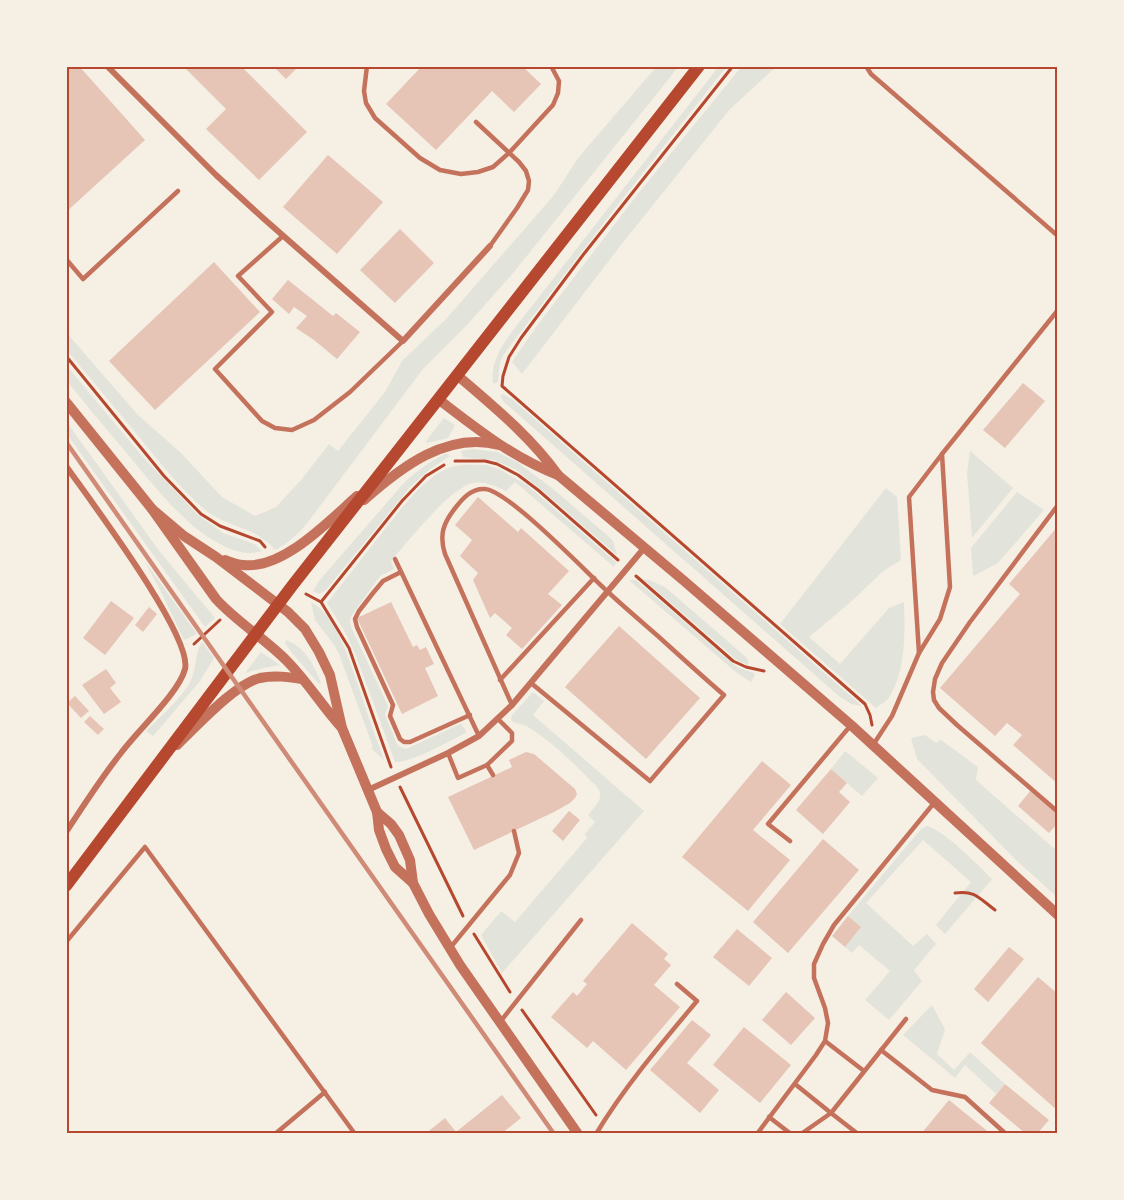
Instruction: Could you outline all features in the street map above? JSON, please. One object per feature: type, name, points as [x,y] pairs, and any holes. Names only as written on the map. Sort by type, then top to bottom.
[{"type":"main road","points":[[66,886],[278,604],[699,66]]},
{"type":"street","points":[[107,66],[207,167],[403,341],[490,246]]},
{"type":"street","points":[[457,375],[525,436],[558,475],[851,725],[1058,915]]},
{"type":"street","points":[[438,399],[499,445],[558,475]]},
{"type":"street","points":[[66,402],[152,509],[216,599],[228,612],[278,653],[342,728]]},
{"type":"street","points":[[348,514],[392,477],[435,450],[465,443],[480,442],[499,445]]},
{"type":"street","points":[[66,466],[151,589],[185,654],[184,671],[172,693],[121,752],[66,832]]},
{"type":"street","points":[[216,557],[249,566],[285,555],[370,486]]},
{"type":"street","points":[[152,509],[184,536],[278,604],[305,629],[326,664],[342,728],[377,812],[379,830],[390,858],[400,872],[413,883],[479,994],[578,1134]]},
{"type":"street","points":[[368,790],[479,736],[512,705],[645,547]]},
{"type":"street","points":[[167,753],[240,687],[259,678],[271,676],[302,679]]},
{"type":"street","points":[[377,812],[391,824],[401,840],[410,860],[413,883]]},
{"type":"lane","points":[[367,66],[364,91],[366,103],[375,118],[420,158],[440,170],[461,174],[493,167],[553,105],[558,93],[559,81],[551,66]]},
{"type":"lane","points":[[866,66],[871,74],[1058,236]]},
{"type":"lane","points":[[476,122],[526,171],[529,181],[528,190],[490,246]]},
{"type":"lane","points":[[66,260],[83,279],[178,191]]},
{"type":"lane","points":[[283,236],[238,276],[272,312],[214,369],[262,421],[274,428],[292,430],[314,420],[350,392],[403,341]]},
{"type":"lane","points":[[919,653],[909,497],[1058,310]]},
{"type":"lane","points":[[873,745],[892,716],[919,653],[940,619],[950,587],[942,454]]},
{"type":"lane","points":[[512,705],[442,544],[441,535],[446,520],[467,495],[476,490],[494,490],[504,497],[724,695],[650,781],[531,682]]},
{"type":"lane","points":[[1058,505],[976,613],[942,663],[935,679],[933,692],[934,700],[945,714],[1058,812]]},
{"type":"lane","points":[[395,560],[479,736]]},
{"type":"lane","points":[[401,572],[383,581],[355,620],[393,705],[390,716],[400,739],[410,742],[470,715]]},
{"type":"lane","points":[[500,680],[594,578]]},
{"type":"lane","points":[[448,753],[458,778],[487,765],[512,741],[512,733],[498,719]]},
{"type":"lane","points":[[790,841],[768,824],[851,725]]},
{"type":"lane","points":[[487,765],[493,775]]},
{"type":"lane","points":[[757,1134],[825,1041],[828,1023],[814,978],[814,964],[822,944],[834,925],[934,803]]},
{"type":"lane","points":[[450,948],[510,875],[519,853],[514,831]]},
{"type":"lane","points":[[66,942],[145,847],[355,1134]]},
{"type":"lane","points":[[500,1022],[581,920]]},
{"type":"lane","points":[[596,1134],[638,1071],[697,1000],[677,984]]},
{"type":"lane","points":[[801,1134],[831,1113],[906,1019]]},
{"type":"lane","points":[[825,1041],[864,1071]]},
{"type":"lane","points":[[881,1050],[932,1089],[965,1097],[1006,1134]]},
{"type":"lane","points":[[795,1084],[858,1134]]},
{"type":"lane","points":[[275,1134],[325,1092]]},
{"type":"lane","points":[[770,1117],[791,1134]]},
{"type":"path","points":[[733,66],[583,255],[521,338],[509,357],[502,386],[865,704],[870,715],[873,745]]},
{"type":"path","points":[[66,356],[164,476],[201,514],[220,526],[260,541],[268,553]]},
{"type":"path","points":[[321,602],[414,488],[426,476],[454,461]]},
{"type":"path","points":[[312,597],[321,602],[350,648],[395,777],[456,903],[517,1002],[602,1124]]},
{"type":"path","points":[[185,654],[217,622]]},
{"type":"path","points":[[955,893],[968,891],[975,894],[994,910]]},
{"type":"shaded area","points":[[657,66],[679,66],[514,272],[467,325],[423,369],[305,526],[275,550],[259,536],[221,520],[195,501],[178,484],[66,349],[66,332],[138,415],[181,453],[222,497],[255,516],[276,507],[329,444],[338,451],[385,392],[402,361],[447,318],[554,195],[578,158]]},
{"type":"shaded area","points":[[719,66],[727,66],[504,354],[500,363],[498,382],[493,384],[495,361],[510,335]]},
{"type":"shaded area","points":[[742,66],[777,66],[730,109],[522,374],[512,362],[536,327],[637,195]]},
{"type":"shaded area","points":[[66,365],[143,457],[197,514],[223,533],[256,545],[262,551],[249,553],[229,548],[202,533],[182,516],[66,380]]},
{"type":"shaded area","points":[[503,394],[512,399],[862,706],[851,704],[840,697],[504,402],[500,396]]},
{"type":"shaded area","points":[[444,418],[455,425],[448,438],[427,443],[426,441]]},
{"type":"shaded area","points":[[66,421],[160,552],[215,618],[205,627],[66,433]]},
{"type":"shaded area","points":[[473,449],[497,452],[517,462],[552,488],[608,536],[613,541],[617,555],[515,469],[493,460],[463,457],[461,451]]},
{"type":"shaded area","points":[[970,451],[1013,488],[972,538],[967,473]]},
{"type":"shaded area","points":[[445,454],[450,456],[410,487],[325,591],[319,594],[313,591],[319,581],[403,484],[423,467]]},
{"type":"shaded area","points":[[486,465],[499,469],[527,485],[616,562],[614,567],[515,482],[506,491],[495,486],[474,483],[465,486],[442,504],[391,561],[394,569],[380,576],[350,621],[388,706],[385,715],[398,746],[406,749],[461,724],[465,729],[466,733],[430,751],[411,759],[395,762],[355,653],[327,603],[418,489],[451,467]]},
{"type":"shaded area","points":[[886,488],[897,497],[901,560],[883,571],[809,637],[840,664],[889,608],[904,602],[904,638],[899,674],[890,696],[876,708],[780,624]]},
{"type":"shaded area","points":[[1017,492],[1044,510],[998,563],[973,576],[971,548]]},
{"type":"shaded area","points":[[144,560],[197,634],[184,640]]},
{"type":"shaded area","points":[[643,579],[665,587],[747,658],[749,662],[747,665],[737,660]]},
{"type":"shaded area","points":[[629,580],[636,580],[733,664],[754,673],[751,682],[737,673]]},
{"type":"shaded area","points":[[311,602],[329,618],[336,630],[353,670],[384,760],[371,748],[373,747],[339,654],[315,620]]},
{"type":"shaded area","points":[[286,640],[304,652],[321,683],[319,684],[292,653],[285,643]]},
{"type":"shaded area","points":[[202,642],[214,658],[200,681],[153,736],[146,731],[187,688]]},
{"type":"shaded area","points":[[261,652],[280,665],[245,673]]},
{"type":"shaded area","points":[[533,692],[544,701],[533,715],[644,811],[502,973],[481,935],[501,911],[515,922],[587,838],[585,834],[595,822],[588,815],[600,797],[596,786],[560,751],[526,726],[511,720],[512,715]]},
{"type":"shaded area","points":[[925,735],[936,743],[941,740],[978,767],[976,780],[1058,852],[1058,898],[1015,859],[917,759],[911,738]]},
{"type":"shaded area","points":[[845,751],[878,778],[862,796],[831,769]]},
{"type":"shaded area","points":[[927,826],[952,841],[992,879],[945,934],[936,925],[971,882],[923,840],[866,903],[913,946],[927,934],[936,944],[914,970],[922,981],[889,1020],[865,1000],[890,971],[859,945],[852,953],[845,947],[861,927],[848,916],[921,829]]},
{"type":"shaded area","points":[[932,1005],[945,1029],[937,1054],[954,1070],[970,1052],[1005,1084],[996,1094],[965,1065],[955,1078],[903,1035]]},
{"type":"building","points":[[66,66],[79,66],[145,140],[66,212]]},
{"type":"building","points":[[183,66],[241,66],[307,132],[259,180],[206,129],[226,109]]},
{"type":"building","points":[[273,66],[299,66],[286,79]]},
{"type":"building","points":[[420,66],[506,66],[509,69],[511,66],[522,66],[541,84],[514,112],[492,91],[436,150],[386,104]]},
{"type":"building","points":[[328,155],[383,202],[337,254],[283,207]]},
{"type":"building","points":[[400,229],[434,263],[395,303],[360,270]]},
{"type":"building","points":[[214,262],[260,312],[155,410],[109,361]]},
{"type":"building","points":[[288,280],[333,316],[336,313],[360,332],[337,359],[296,328],[307,316],[294,307],[289,314],[272,299]]},
{"type":"building","points":[[1023,383],[1045,401],[1005,448],[983,430]]},
{"type":"building","points":[[478,497],[518,532],[521,528],[569,571],[548,594],[562,605],[522,649],[506,635],[512,628],[495,613],[490,618],[473,580],[478,573],[460,556],[472,540],[455,525]]},
{"type":"building","points":[[1058,526],[1058,784],[1013,745],[1022,735],[1007,723],[995,736],[940,688],[1020,594],[1009,584]]},
{"type":"building","points":[[111,601],[134,618],[105,655],[83,638]]},
{"type":"building","points":[[391,602],[413,647],[417,645],[420,650],[426,647],[434,664],[425,668],[438,696],[402,714],[357,618]]},
{"type":"building","points":[[149,607],[157,614],[143,632],[135,625]]},
{"type":"building","points":[[619,626],[700,698],[646,759],[565,687]]},
{"type":"building","points":[[106,669],[116,683],[110,688],[121,702],[104,714],[82,685]]},
{"type":"building","points":[[75,696],[89,711],[81,718],[67,703]]},
{"type":"building","points":[[90,716],[104,729],[98,735],[84,722]]},
{"type":"building","points":[[526,752],[534,754],[575,789],[577,794],[575,798],[554,812],[474,850],[448,797],[512,767],[509,760]]},
{"type":"building","points":[[762,761],[791,785],[753,830],[790,860],[748,911],[682,857]]},
{"type":"building","points":[[831,769],[847,783],[839,792],[850,802],[823,834],[796,810]]},
{"type":"building","points":[[1031,790],[1058,813],[1058,823],[1049,833],[1018,806]]},
{"type":"building","points":[[569,811],[580,820],[563,841],[552,831]]},
{"type":"building","points":[[823,839],[859,870],[788,953],[753,922]]},
{"type":"building","points":[[848,916],[861,927],[845,947],[832,936]]},
{"type":"building","points":[[632,923],[668,954],[664,959],[671,965],[654,985],[680,1007],[626,1070],[593,1041],[587,1048],[551,1017],[573,992],[577,996],[587,984],[583,981]]},
{"type":"building","points":[[737,929],[772,958],[749,986],[713,957]]},
{"type":"building","points":[[1009,947],[1024,959],[988,1002],[974,989]]},
{"type":"building","points":[[1038,977],[1058,994],[1058,1111],[981,1043]]},
{"type":"building","points":[[786,992],[815,1018],[791,1045],[762,1020]]},
{"type":"building","points":[[692,1020],[711,1035],[687,1063],[719,1090],[700,1113],[650,1070]]},
{"type":"building","points":[[744,1027],[791,1065],[760,1103],[713,1065]]},
{"type":"building","points":[[1005,1084],[1049,1120],[1037,1134],[1026,1134],[989,1103]]},
{"type":"building","points":[[502,1095],[521,1118],[501,1134],[425,1134],[445,1118],[456,1132]]},
{"type":"building","points":[[949,1100],[991,1134],[921,1134]]},
{"type":"railway","points":[[66,442],[554,1134]]}]
